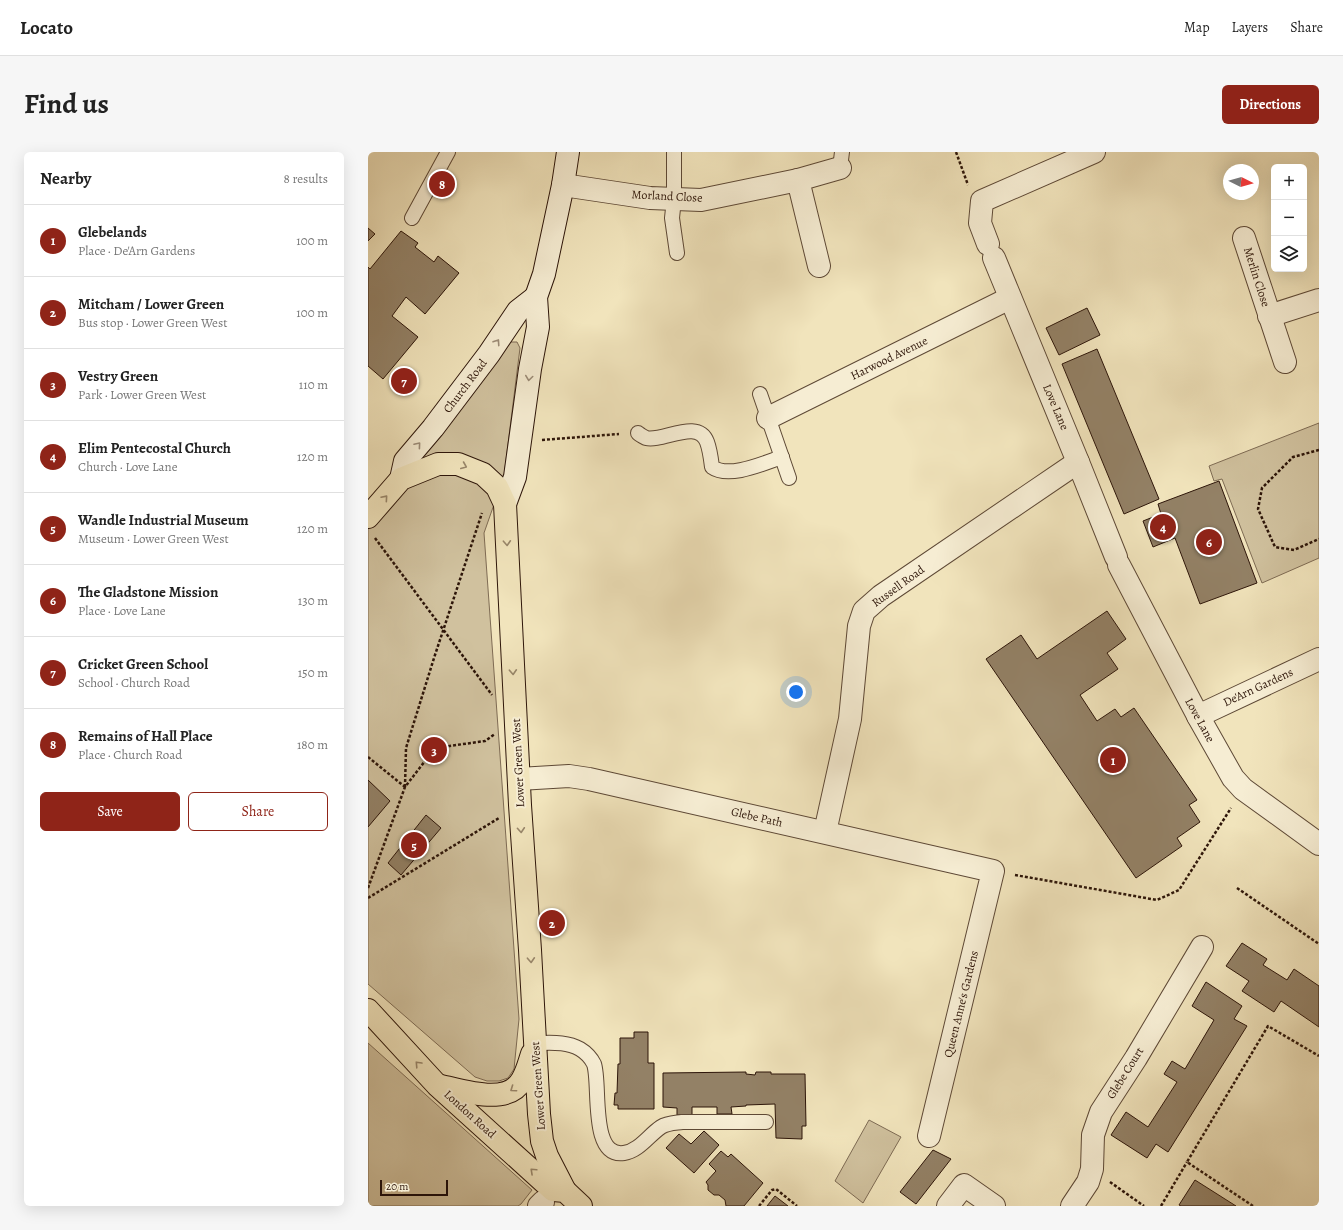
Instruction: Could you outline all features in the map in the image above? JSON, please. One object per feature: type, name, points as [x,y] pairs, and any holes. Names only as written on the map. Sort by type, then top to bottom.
[{"type":"main road","name":"Lower Green West","points":[[370,526],[401,479],[438,464],[458,464],[483,474],[497,487],[505,504],[520,805],[530,950],[538,1114],[542,1141],[547,1156],[565,1191]]},
{"type":"main road","name":"London Road","points":[[368,1010],[437,1085],[553,1190],[565,1191],[581,1206]]},
{"type":"main road","points":[[437,1085],[470,1093],[493,1095],[506,1094],[513,1091],[522,1081],[535,1043]]},
{"type":"street","points":[[505,504],[515,477],[530,369],[538,326],[536,297],[544,274],[562,186],[566,152]]},
{"type":"street","points":[[982,201],[1094,152]]},
{"type":"street","name":"Morland Close","points":[[562,186],[650,198],[701,200],[798,180],[841,160]]},
{"type":"street","points":[[798,180],[819,266]]},
{"type":"street","name":"Love Lane","points":[[982,201],[980,223],[1118,561],[1198,716],[1233,778],[1243,789],[1319,844]]},
{"type":"street","name":"Merlin Close","points":[[1244,238],[1285,362]]},
{"type":"street","name":"Church Road","points":[[401,479],[405,461],[433,428],[489,354],[518,311],[536,297]]},
{"type":"street","name":"Harwood Avenue","points":[[768,418],[1010,298]]},
{"type":"street","name":"Merlin Close","points":[[1269,316],[1319,300]]},
{"type":"street","name":"Russell Road","points":[[826,832],[850,719],[859,626],[864,611],[881,596],[1078,462]]},
{"type":"street","name":"De'Arn Gardens","points":[[1198,716],[1319,659]]},
{"type":"street","name":"Glebe Path","points":[[519,779],[559,776],[589,779],[993,871]]},
{"type":"street","name":"Queen Anne's Gardens","points":[[929,1136],[993,871]]},
{"type":"street","name":"Glebe Court","points":[[1072,1206],[1088,1182],[1092,1169],[1093,1135],[1101,1112],[1136,1058],[1202,947]]},
{"type":"street","points":[[948,1206],[964,1185],[994,1206]]},
{"type":"lane","points":[[412,218],[448,152]]},
{"type":"lane","points":[[674,152],[674,199],[672,218],[677,253]]},
{"type":"lane","points":[[760,394],[789,478]]},
{"type":"lane","points":[[638,433],[647,438],[667,436],[690,431],[702,434],[707,442],[712,467],[717,471],[728,472],[757,466],[782,457]]},
{"type":"lane","points":[[535,1043],[569,1044],[587,1054],[594,1064],[595,1069],[600,1127],[603,1140],[610,1150],[618,1153],[632,1151],[662,1126],[670,1124],[682,1122],[766,1122]]},
{"type":"path","points":[[956,152],[969,189],[982,201]]},
{"type":"path","points":[[520,442],[638,433]]},
{"type":"path","points":[[1319,450],[1293,457],[1262,488],[1258,509],[1275,547],[1294,550],[1319,539]]},
{"type":"path","points":[[405,787],[406,748],[482,511]]},
{"type":"path","points":[[370,526],[443,629],[493,696]]},
{"type":"path","points":[[368,888],[405,787],[434,748],[485,742],[503,728],[516,727]]},
{"type":"path","points":[[368,757],[405,787]]},
{"type":"path","points":[[993,871],[1157,900],[1179,890],[1243,789]]},
{"type":"path","points":[[368,898],[520,805]]},
{"type":"path","points":[[1237,888],[1319,944]]},
{"type":"path","points":[[1161,1206],[1268,1026],[1319,1056]]},
{"type":"path","points":[[1187,1162],[1253,1206]]},
{"type":"path","points":[[1092,1169],[1144,1206]]},
{"type":"path","points":[[759,1206],[772,1190],[776,1189],[797,1206]]},
{"type":"shaded area","points":[[510,342],[517,342],[520,348],[504,476],[484,533],[519,1019],[514,1069],[508,1078],[499,1081],[487,1081],[475,1077],[368,984],[368,528]]},
{"type":"shaded area","points":[[1319,423],[1319,558],[1262,583],[1222,479],[1214,481],[1209,466]]},
{"type":"shaded area","points":[[368,1043],[532,1190],[521,1204],[518,1206],[368,1206]]},
{"type":"shaded area","points":[[869,1120],[901,1137],[863,1203],[835,1181]]},
{"type":"building","points":[[368,228],[375,234],[368,241]]},
{"type":"building","points":[[401,231],[418,243],[415,247],[434,262],[438,256],[459,273],[425,314],[406,297],[392,316],[418,337],[383,379],[368,366],[368,267],[370,269]]},
{"type":"building","points":[[1087,308],[1100,335],[1059,355],[1046,328]]},
{"type":"building","points":[[1097,349],[1159,499],[1124,514],[1062,364]]},
{"type":"building","points":[[1219,481],[1257,583],[1200,604],[1175,538],[1153,547],[1143,521],[1161,514],[1158,504]]},
{"type":"building","points":[[1107,611],[1126,639],[1107,653],[1118,669],[1080,695],[1097,721],[1115,709],[1121,717],[1134,708],[1197,800],[1189,805],[1200,822],[1177,838],[1182,846],[1136,878],[986,659],[1021,635],[1037,659]]},
{"type":"building","points":[[368,780],[390,801],[368,827]]},
{"type":"building","points":[[426,815],[441,828],[401,875],[388,863]]},
{"type":"building","points":[[1242,943],[1267,959],[1263,965],[1287,980],[1294,969],[1319,986],[1319,1027],[1281,1001],[1274,1012],[1242,991],[1249,981],[1226,966]]},
{"type":"building","points":[[1206,982],[1242,1006],[1234,1019],[1247,1026],[1168,1152],[1156,1144],[1147,1158],[1111,1135],[1126,1112],[1148,1127],[1177,1082],[1164,1074],[1172,1061],[1185,1069],[1214,1020],[1192,1006]]},
{"type":"building","points":[[634,1032],[648,1032],[648,1063],[654,1063],[654,1109],[618,1109],[618,1105],[614,1105],[615,1093],[617,1093],[618,1064],[620,1064],[620,1038],[634,1038]]},
{"type":"building","points":[[746,1072],[746,1074],[755,1075],[756,1072],[771,1072],[771,1074],[805,1074],[806,1126],[802,1126],[802,1139],[776,1138],[775,1104],[731,1107],[732,1114],[717,1114],[717,1107],[692,1107],[692,1115],[677,1115],[677,1108],[663,1107],[663,1073]]},
{"type":"building","points":[[704,1131],[719,1145],[694,1173],[666,1148],[679,1134],[691,1144]]},
{"type":"building","points":[[933,1150],[951,1159],[916,1204],[900,1192]]},
{"type":"building","points":[[721,1151],[728,1157],[731,1154],[763,1183],[744,1206],[726,1206],[725,1200],[719,1195],[714,1195],[708,1190],[708,1185],[706,1182],[716,1171],[709,1164]]},
{"type":"building","points":[[1195,1180],[1236,1206],[1179,1205]]},
{"type":"building","points":[[775,1196],[788,1206],[767,1206]]},
{"type":"place","name":"Remains of Hall Place","points":[[442,184]]},
{"type":"place","name":"Cricket Green School","points":[[404,381]]},
{"type":"place","name":"Elim Pentecostal Church","points":[[1163,527]]},
{"type":"place","name":"The Gladstone Mission","points":[[1209,542]]},
{"type":"place","name":"Vestry Green","points":[[434,750]]},
{"type":"place","name":"Glebelands","points":[[1113,760]]},
{"type":"place","name":"Wandle Industrial Museum","points":[[414,845]]},
{"type":"place","name":"Mitcham / Lower Green","points":[[552,923]]}]
